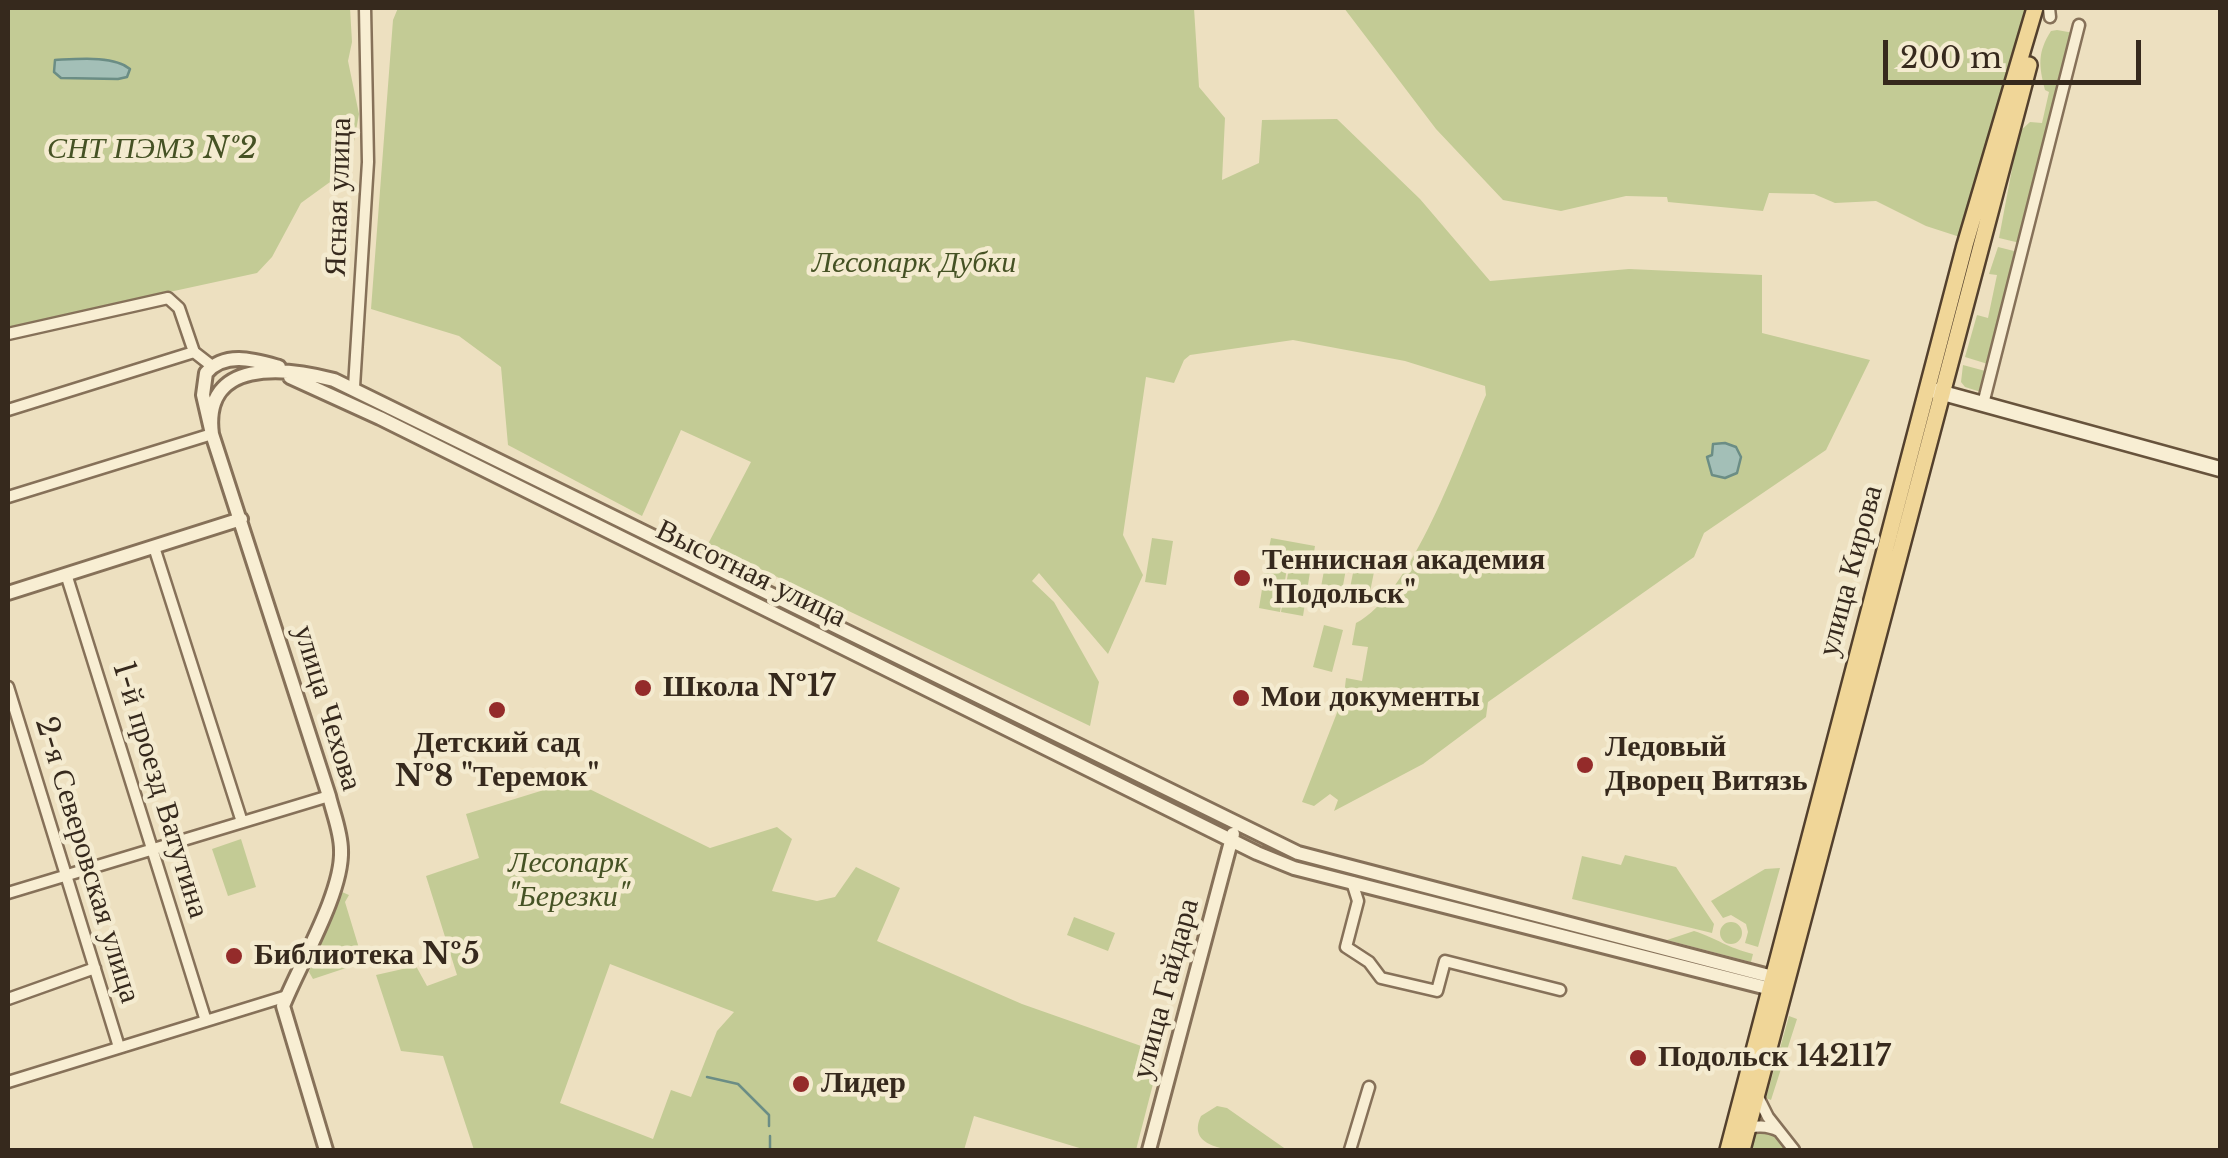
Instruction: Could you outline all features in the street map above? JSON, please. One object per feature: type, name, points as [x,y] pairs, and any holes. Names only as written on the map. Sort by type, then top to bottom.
[{"type":"main road","name":"улица Кирова","points":[[1934,391],[1965,245],[2035,8]]},
{"type":"main road","name":"улица Кирова","points":[[1733,1147],[1934,391],[2048,11]]},
{"type":"main road","points":[[1934,391],[2220,469]]},
{"type":"main road","name":"улица Кирова","points":[[1733,1147],[1748,1128],[1757,1095],[1776,986]]},
{"type":"street","name":"Ясная улица","points":[[354,387],[368,162],[366,8]]},
{"type":"street","points":[[1984,404],[2079,26]]},
{"type":"street","points":[[8,334],[168,298],[179,308],[194,352],[212,366],[240,358],[296,372]]},
{"type":"street","points":[[8,410],[194,352]]},
{"type":"street","name":"улица Чехова","points":[[212,366],[203,382],[205,409],[329,796],[341,846],[340,863],[302,969],[287,996]]},
{"type":"street","points":[[334,380],[343,379],[356,368]]},
{"type":"street","points":[[8,498],[212,434],[210,416],[218,395],[233,380],[274,370]]},
{"type":"street","name":"Высотная улица","points":[[274,370],[354,387],[1298,852],[1394,886],[1776,986]]},
{"type":"street","name":"Высотная улица","points":[[274,370],[347,402],[1233,842],[1294,868],[1352,882],[1394,886]]},
{"type":"street","points":[[347,402],[354,387]]},
{"type":"street","points":[[8,593],[241,518]]},
{"type":"street","points":[[154,547],[242,822]]},
{"type":"street","name":"1-й проезд Ватутина","points":[[66,574],[206,1020]]},
{"type":"street","name":"2-я Северовская улица","points":[[8,686],[119,1047]]},
{"type":"street","points":[[1134,791],[1140,776]]},
{"type":"street","points":[[8,893],[329,796]]},
{"type":"street","points":[[1223,818],[1233,842],[1248,834],[1258,834]]},
{"type":"street","name":"улица Гайдара","points":[[1148,1150],[1233,842]]},
{"type":"street","points":[[1352,882],[1358,901],[1346,947],[1369,962],[1381,978],[1437,991],[1445,961],[1560,990]]},
{"type":"street","points":[[8,999],[95,968]]},
{"type":"street","points":[[8,1082],[287,996],[284,1015],[326,1150]]},
{"type":"street","points":[[1350,1150],[1369,1087]]},
{"type":"street","points":[[1757,1095],[1794,1150]]},
{"type":"street","points":[[1748,1128],[1766,1127],[1780,1132]]},
{"type":"green space","name":"СНТ ПЭМЗ №2","points":[[8,8],[350,8],[352,42],[348,61],[359,114],[349,169],[343,178],[337,178],[337,185],[330,182],[301,203],[272,257],[257,273],[8,327]]},
{"type":"green space","name":"Лесопарк Дубки","points":[[398,8],[1194,8],[1199,87],[1225,118],[1222,180],[1259,163],[1262,120],[1337,119],[1420,199],[1490,281],[1629,269],[1762,275],[1762,333],[1870,360],[1826,450],[1704,533],[1694,557],[1488,702],[1486,717],[1423,764],[1334,811],[1338,800],[1330,794],[1314,806],[1302,802],[1344,695],[1346,678],[1362,681],[1368,647],[1352,645],[1356,623],[1376,608],[1415,554],[1463,451],[1486,395],[1485,386],[1405,361],[1293,340],[1190,355],[1174,383],[1146,377],[1123,535],[1143,575],[1108,654],[1039,573],[1032,581],[1054,602],[1099,682],[1090,726],[708,544],[751,462],[681,430],[642,516],[508,445],[501,367],[459,336],[371,309],[393,20]]},
{"type":"green space","points":[[1344,8],[2030,8],[1963,238],[1926,226],[1876,201],[1835,203],[1814,194],[1769,193],[1763,211],[1668,202],[1667,197],[1626,196],[1561,211],[1503,200],[1436,129]]},
{"type":"green space","points":[[2051,31],[2074,33],[2020,243],[1999,238],[2019,132],[2030,122],[2042,123],[2049,92],[2041,74],[2041,53]]},
{"type":"green space","points":[[1998,247],[2018,252],[1991,365],[1965,357],[1977,315],[1988,318],[1997,275],[1989,274]]},
{"type":"green space","points":[[1963,365],[1989,372],[1984,393],[1961,382]]},
{"type":"green space","points":[[387,409],[693,560],[691,566],[385,415]]},
{"type":"green space","points":[[1152,538],[1173,541],[1166,585],[1145,582]]},
{"type":"green space","points":[[1271,538],[1315,546],[1311,570],[1266,562]]},
{"type":"green space","points":[[1327,554],[1348,558],[1340,602],[1319,598]]},
{"type":"green space","points":[[699,563],[830,628],[828,634],[696,568]]},
{"type":"green space","points":[[1355,563],[1375,567],[1367,607],[1347,603]]},
{"type":"green space","points":[[1266,564],[1287,568],[1280,612],[1259,608]]},
{"type":"green space","points":[[1289,568],[1310,572],[1303,616],[1281,612]]},
{"type":"green space","points":[[1324,625],[1343,630],[1332,672],[1313,667]]},
{"type":"green space","points":[[836,631],[1100,762],[1097,767],[834,637]]},
{"type":"green space","name":"Лесопарк \"Березки\"","points":[[573,781],[710,848],[777,827],[792,839],[772,891],[817,901],[835,897],[856,867],[900,888],[877,941],[1022,1004],[1161,1053],[1136,1150],[1086,1150],[974,1116],[964,1150],[474,1150],[443,1056],[401,1051],[376,975],[416,966],[427,986],[457,975],[426,876],[479,858],[466,814]],"holes":[[[610,964],[734,1012],[717,1031],[691,1097],[671,1090],[653,1139],[560,1103]]]},
{"type":"green space","points":[[241,839],[256,887],[228,896],[212,849]]},
{"type":"green space","points":[[1264,843],[1386,885],[1299,863],[1262,849]]},
{"type":"green space","points":[[1625,855],[1676,867],[1714,924],[1712,933],[1572,899],[1582,856],[1621,865]]},
{"type":"green space","points":[[1780,868],[1758,947],[1745,943],[1746,924],[1731,915],[1723,918],[1711,901],[1765,869]]},
{"type":"green space","points":[[342,892],[349,895],[345,902],[361,963],[313,979],[309,972]]},
{"type":"green space","points":[[1074,917],[1115,933],[1108,951],[1067,935]]},
{"type":"green space","points":[[1731,922],[1739,925],[1739,941],[1731,944],[1723,941],[1720,933],[1723,925]]},
{"type":"green space","points":[[1694,931],[1753,954],[1751,962],[1667,940]]},
{"type":"green space","points":[[1789,1016],[1797,1019],[1771,1100],[1766,1098]]},
{"type":"green space","points":[[1217,1106],[1227,1108],[1287,1150],[1227,1149],[1202,1139],[1198,1130],[1201,1116]]},
{"type":"green space","points":[[1761,1131],[1776,1136],[1788,1150],[1749,1150],[1752,1137]]},
{"type":"water","points":[[55,60],[105,60],[130,69],[127,77],[118,79],[61,78],[54,72]]},
{"type":"water","points":[[1713,444],[1736,447],[1741,457],[1737,473],[1725,478],[1712,475],[1707,457],[1712,455]]},
{"type":"waterway","points":[[707,1077],[738,1084],[769,1115],[769,1126]]},
{"type":"waterway","points":[[770,1136],[770,1150]]},
{"type":"place","name":"Теннисная академия \"Подольск\"","points":[[1242,578]]},
{"type":"place","name":"Школа №17","points":[[643,688]]},
{"type":"place","name":"Мои документы","points":[[1241,698]]},
{"type":"place","name":"Детский сад №8 \"Теремок\"","points":[[497,710]]},
{"type":"place","name":"Ледовый Дворец Витязь","points":[[1585,765]]},
{"type":"place","name":"Библиотека №5","points":[[234,956]]},
{"type":"place","name":"Подольск 142117","points":[[1638,1058]]},
{"type":"place","name":"Лидер","points":[[801,1084]]}]
